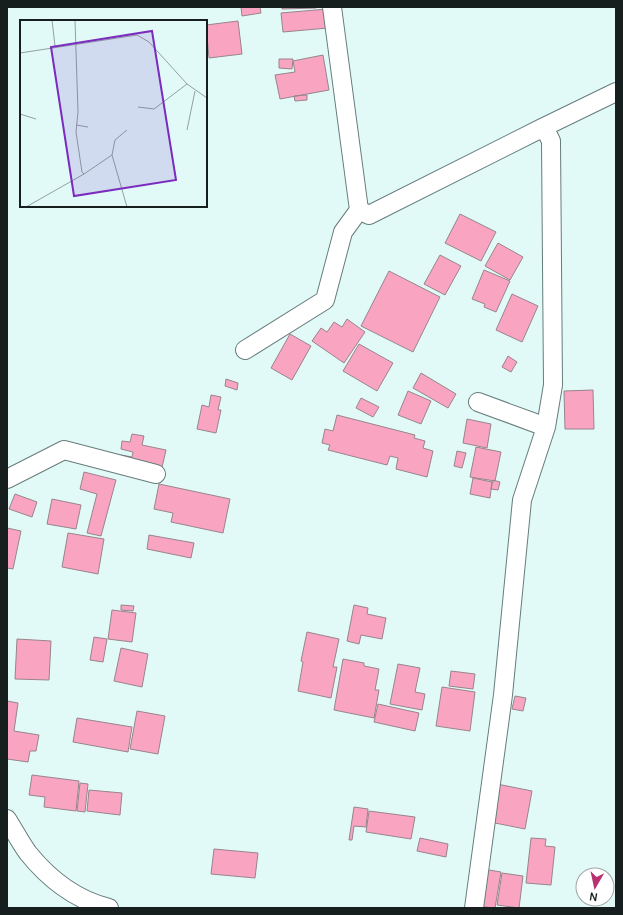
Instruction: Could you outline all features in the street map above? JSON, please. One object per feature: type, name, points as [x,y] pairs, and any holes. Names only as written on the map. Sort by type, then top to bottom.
[{"type":"street","points":[[245,350],[325,300],[342,232],[359,210],[332,7]]},
{"type":"street","points":[[359,210],[369,214],[616,92]]},
{"type":"street","points":[[474,908],[503,695],[522,500],[546,427],[553,385],[551,141],[544,127]]},
{"type":"street","points":[[478,402],[546,427]]},
{"type":"street","points":[[7,479],[64,450],[156,474]]},
{"type":"street","points":[[7,819],[28,852],[47,874],[70,892],[96,905],[108,908]]},
{"type":"building","points":[[241,7],[260,7],[261,13],[242,16]]},
{"type":"building","points":[[282,7],[316,7],[316,8],[282,9]]},
{"type":"building","points":[[327,9],[328,28],[283,32],[281,13]]},
{"type":"building","points":[[238,21],[242,54],[209,58],[207,25]]},
{"type":"building","points":[[323,55],[329,90],[280,99],[275,75],[295,72],[293,61]]},
{"type":"building","points":[[279,59],[293,59],[292,69],[279,68]]},
{"type":"building","points":[[307,95],[307,100],[295,101],[294,96]]},
{"type":"building","points":[[460,214],[496,232],[481,261],[445,243]]},
{"type":"building","points":[[498,243],[523,257],[510,280],[485,266]]},
{"type":"building","points":[[440,255],[461,266],[445,295],[424,284]]},
{"type":"building","points":[[484,270],[510,281],[496,312],[484,307],[485,304],[472,299]]},
{"type":"building","points":[[389,271],[440,297],[413,352],[361,326]]},
{"type":"building","points":[[512,294],[538,306],[522,342],[496,330]]},
{"type":"building","points":[[347,319],[365,332],[344,363],[312,341],[321,328],[327,332],[334,322],[342,327]]},
{"type":"building","points":[[290,334],[311,346],[292,380],[271,368]]},
{"type":"building","points":[[359,344],[393,363],[377,391],[343,371]]},
{"type":"building","points":[[508,356],[517,362],[511,372],[502,367]]},
{"type":"building","points":[[421,373],[456,394],[448,408],[413,388]]},
{"type":"building","points":[[226,379],[238,383],[237,390],[225,386]]},
{"type":"building","points":[[593,390],[594,429],[565,429],[564,391]]},
{"type":"building","points":[[408,391],[431,401],[421,424],[398,415]]},
{"type":"building","points":[[211,395],[221,397],[218,410],[221,410],[216,433],[197,429],[202,405],[209,407]]},
{"type":"building","points":[[361,398],[379,407],[373,417],[356,408]]},
{"type":"building","points":[[337,415],[415,435],[414,438],[425,441],[423,448],[433,451],[427,477],[396,469],[398,458],[390,456],[387,465],[328,450],[330,445],[322,443],[325,429],[333,431]]},
{"type":"building","points":[[467,419],[491,424],[487,448],[463,443]]},
{"type":"building","points":[[132,434],[144,436],[142,445],[166,450],[160,476],[118,467],[121,455],[132,457],[133,452],[121,449],[122,441],[130,442]]},
{"type":"building","points":[[476,447],[501,452],[495,481],[470,477]]},
{"type":"building","points":[[457,451],[466,453],[462,468],[454,466]]},
{"type":"building","points":[[84,472],[116,480],[101,536],[87,533],[97,494],[80,489]]},
{"type":"building","points":[[473,478],[492,482],[490,498],[470,494]]},
{"type":"building","points":[[493,480],[500,482],[498,490],[491,489]]},
{"type":"building","points":[[159,484],[230,499],[223,533],[171,522],[173,513],[154,509]]},
{"type":"building","points":[[15,494],[37,502],[32,517],[9,509]]},
{"type":"building","points":[[52,499],[81,505],[76,529],[47,524]]},
{"type":"building","points":[[7,528],[21,531],[13,569],[7,568]]},
{"type":"building","points":[[68,533],[104,539],[98,574],[62,567]]},
{"type":"building","points":[[149,535],[194,543],[191,558],[147,549]]},
{"type":"building","points":[[121,605],[134,606],[133,611],[121,610]]},
{"type":"building","points":[[354,605],[368,608],[367,614],[386,618],[382,639],[361,635],[359,644],[347,641]]},
{"type":"building","points":[[112,610],[136,613],[132,642],[108,639]]},
{"type":"building","points":[[307,632],[339,639],[333,667],[337,667],[331,698],[298,691],[303,662],[301,661]]},
{"type":"building","points":[[94,637],[107,639],[103,662],[90,660]]},
{"type":"building","points":[[17,639],[51,641],[49,680],[15,679]]},
{"type":"building","points":[[121,648],[148,654],[142,687],[114,681]]},
{"type":"building","points":[[343,659],[364,663],[364,666],[379,669],[375,690],[379,690],[374,718],[334,710]]},
{"type":"building","points":[[398,664],[420,668],[415,692],[425,694],[422,710],[390,704]]},
{"type":"building","points":[[451,671],[475,674],[473,689],[449,686]]},
{"type":"building","points":[[442,687],[475,692],[470,731],[436,726]]},
{"type":"building","points":[[515,696],[526,698],[523,711],[512,709]]},
{"type":"building","points":[[7,701],[18,703],[14,731],[39,735],[36,751],[30,751],[28,762],[7,759]]},
{"type":"building","points":[[378,704],[419,713],[415,731],[374,722]]},
{"type":"building","points":[[137,711],[165,716],[158,754],[130,749]]},
{"type":"building","points":[[77,718],[132,727],[128,752],[73,742]]},
{"type":"building","points":[[32,775],[79,781],[76,811],[44,807],[45,797],[29,795]]},
{"type":"building","points":[[80,783],[88,784],[85,812],[77,811]]},
{"type":"building","points":[[497,784],[532,791],[525,829],[490,822]]},
{"type":"building","points":[[89,790],[122,793],[120,815],[87,811]]},
{"type":"building","points":[[354,807],[368,809],[366,827],[354,826],[352,840],[349,840]]},
{"type":"building","points":[[369,811],[415,817],[411,839],[366,832]]},
{"type":"building","points":[[420,838],[448,844],[446,857],[417,851]]},
{"type":"building","points":[[531,838],[546,839],[545,846],[555,847],[551,885],[526,883]]},
{"type":"building","points":[[214,849],[258,853],[255,878],[211,874]]},
{"type":"building","points":[[483,869],[501,872],[495,908],[476,906]]},
{"type":"building","points":[[502,873],[523,876],[519,908],[497,905]]}]
